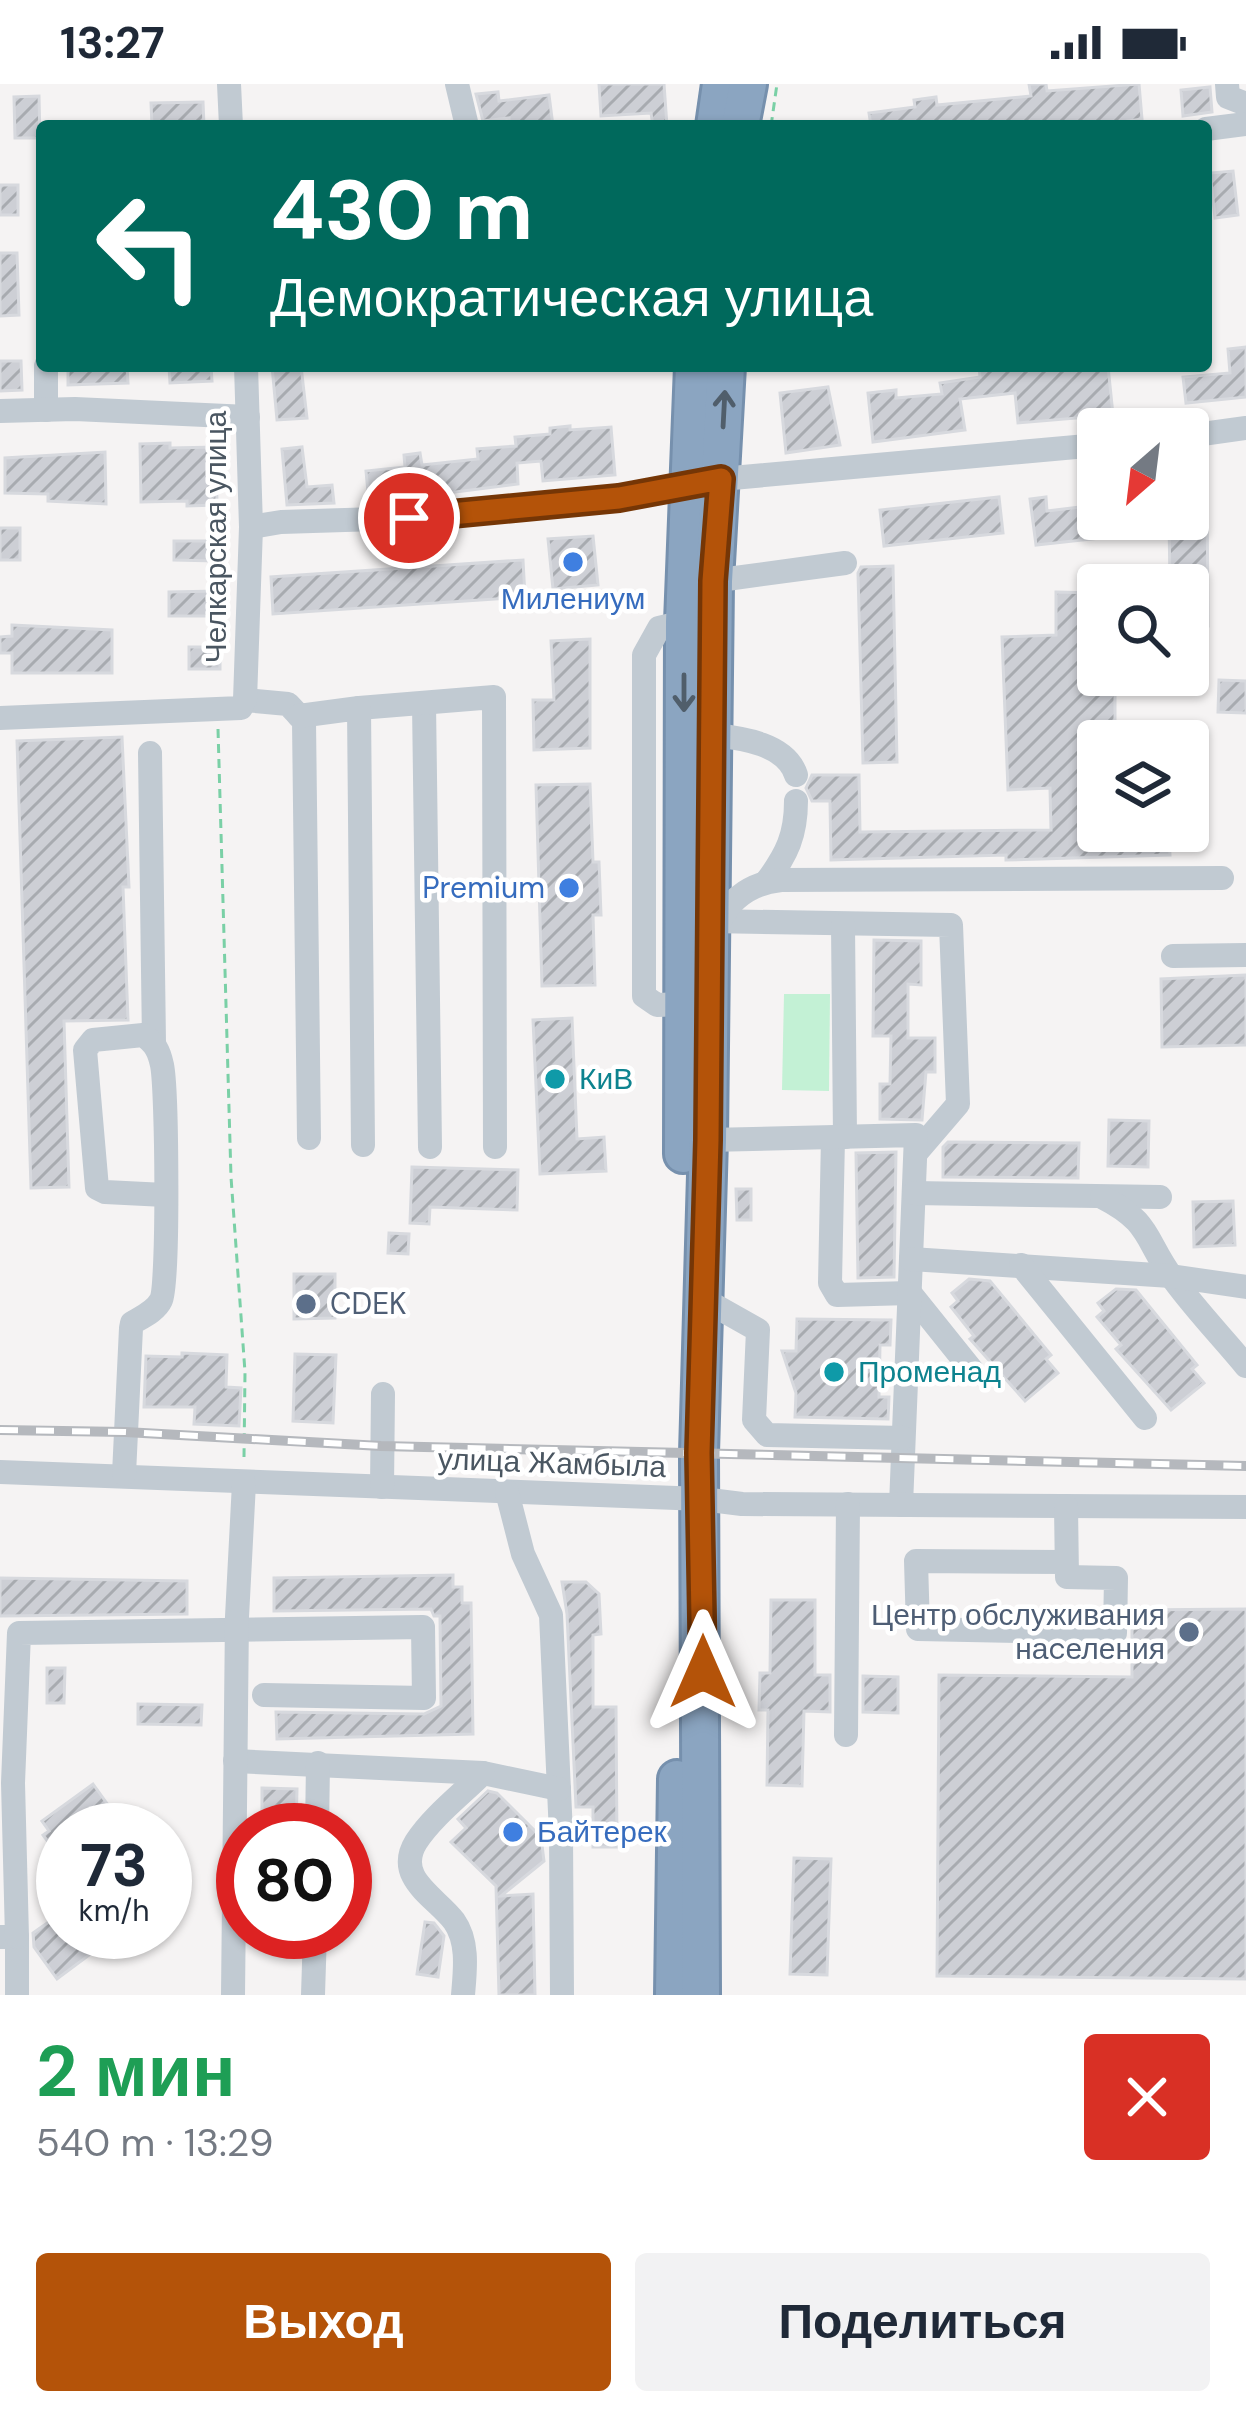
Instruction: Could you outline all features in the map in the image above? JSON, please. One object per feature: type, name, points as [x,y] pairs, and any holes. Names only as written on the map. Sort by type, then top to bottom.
[{"type":"highway","points":[[716,120],[721,84]]},
{"type":"highway","points":[[741,120],[748,84]]},
{"type":"highway","points":[[695,372],[705,482]]},
{"type":"highway","points":[[674,1995],[690,1498],[699,1453],[715,921],[714,735],[700,583],[705,482],[725,372]]},
{"type":"highway","points":[[700,583],[685,622],[683,1004],[701,1995]]},
{"type":"street","points":[[229,84],[231,120]]},
{"type":"street","points":[[457,84],[466,120]]},
{"type":"street","points":[[1227,84],[1228,97],[1246,104]]},
{"type":"street","points":[[1212,128],[1246,124]]},
{"type":"street","points":[[46,372],[46,410]]},
{"type":"street","name":"Челкарская улица","points":[[234,706],[251,527],[246,372]]},
{"type":"street","points":[[0,411],[248,417]]},
{"type":"street","points":[[1209,433],[1246,428]]},
{"type":"street","points":[[251,527],[552,506],[705,482],[1077,447]]},
{"type":"street","points":[[700,583],[845,563]]},
{"type":"street","points":[[299,716],[494,697],[495,1147]]},
{"type":"street","points":[[424,703],[430,1147]]},
{"type":"street","points":[[0,718],[288,704],[304,722],[309,1138]]},
{"type":"street","points":[[359,708],[363,1145]]},
{"type":"street","points":[[714,735],[764,746],[793,765],[796,830],[789,850],[766,881]]},
{"type":"street","points":[[124,1474],[132,1323],[158,1307],[163,1297],[164,1071],[154,1043],[150,753]]},
{"type":"street","points":[[715,921],[738,895],[766,881],[1222,878]]},
{"type":"street","points":[[715,921],[951,925],[958,1104],[916,1153]]},
{"type":"street","points":[[843,925],[839,1137],[830,1283],[837,1295],[910,1293]]},
{"type":"street","points":[[1173,956],[1246,956]]},
{"type":"street","points":[[154,1043],[143,1035],[94,1040],[85,1050],[89,1118],[95,1183],[100,1192],[165,1195]]},
{"type":"street","points":[[708,1140],[916,1135],[901,1505]]},
{"type":"street","points":[[914,1193],[1160,1197]]},
{"type":"street","points":[[1098,1196],[1124,1209],[1150,1234],[1171,1276],[1246,1366]]},
{"type":"street","points":[[911,1259],[1171,1276],[1246,1287]]},
{"type":"street","points":[[1021,1265],[1145,1418]]},
{"type":"street","points":[[910,1293],[976,1374]]},
{"type":"street","points":[[703,1299],[758,1330],[754,1420],[767,1435],[903,1438]]},
{"type":"street","points":[[382,1487],[383,1394]]},
{"type":"street","name":"улица Жамбыла","points":[[0,1472],[690,1498],[742,1504],[1246,1507]]},
{"type":"street","points":[[233,1995],[237,1628],[244,1483]]},
{"type":"street","points":[[507,1492],[523,1554],[551,1616],[562,1995]]},
{"type":"street","points":[[846,1735],[848,1504]]},
{"type":"street","points":[[1064,1562],[916,1561],[918,1629],[1115,1633],[1117,1578],[1067,1577],[1066,1506]]},
{"type":"street","points":[[16,1995],[9,1937],[10,1633],[423,1627],[424,1697],[264,1695]]},
{"type":"street","points":[[236,1761],[483,1773],[559,1789]]},
{"type":"street","points":[[317,1803],[318,1763]]},
{"type":"street","points":[[463,1995],[466,1957],[455,1922],[422,1891],[410,1861],[416,1843],[483,1773]]},
{"type":"street","points":[[313,1995],[314,1959]]},
{"type":"path","points":[[772,120],[777,84]]},
{"type":"path","points":[[234,706],[231,1177],[245,1372],[244,1483]]},
{"type":"green space","points":[[784,994],[830,994],[829,1091],[782,1090]]},
{"type":"building","points":[[599,84],[664,84],[667,120],[652,120],[651,113],[601,116]]},
{"type":"building","points":[[1029,84],[1046,84],[1047,91],[1139,84],[1142,119],[870,120],[869,113],[915,107],[914,100],[936,97],[937,105],[1031,96]]},
{"type":"building","points":[[1210,87],[1212,112],[1183,116],[1181,90]]},
{"type":"building","points":[[498,92],[499,101],[549,95],[552,120],[483,120],[476,94]]},
{"type":"building","points":[[39,96],[36,138],[15,138],[14,97]]},
{"type":"building","points":[[203,102],[204,120],[152,120],[151,103]]},
{"type":"building","points":[[1233,171],[1238,215],[1215,218],[1212,173]]},
{"type":"building","points":[[0,185],[18,185],[18,215],[0,215]]},
{"type":"building","points":[[0,253],[17,253],[19,315],[0,316]]},
{"type":"building","points":[[1246,347],[1246,397],[1186,403],[1183,377],[1230,373],[1228,349]]},
{"type":"building","points":[[0,361],[21,361],[22,390],[0,391]]},
{"type":"building","points":[[68,372],[127,372],[128,383],[68,385]]},
{"type":"building","points":[[169,372],[211,372],[212,381],[170,383]]},
{"type":"building","points":[[273,372],[302,372],[307,418],[277,420]]},
{"type":"building","points":[[980,372],[1109,372],[1112,408],[1077,408],[1077,418],[1018,423],[1015,393],[960,399],[965,430],[873,442],[868,393],[896,390],[896,398],[942,394],[940,383],[980,377]]},
{"type":"building","points":[[828,387],[840,445],[786,453],[780,393]]},
{"type":"building","points":[[570,426],[570,430],[611,427],[615,475],[543,481],[541,461],[517,463],[518,484],[369,503],[366,471],[405,467],[404,455],[420,453],[422,465],[478,459],[477,449],[516,446],[515,437],[550,434],[550,428]]},
{"type":"building","points":[[170,443],[170,448],[216,447],[217,505],[141,502],[140,444]]},
{"type":"building","points":[[302,447],[307,487],[332,485],[334,503],[287,505],[282,449]]},
{"type":"building","points":[[105,452],[106,504],[48,501],[48,494],[5,493],[5,458]]},
{"type":"building","points":[[999,497],[1003,533],[884,546],[880,510]]},
{"type":"building","points":[[1046,497],[1047,511],[1077,507],[1077,540],[1082,540],[1036,545],[1030,499]]},
{"type":"building","points":[[0,528],[20,528],[20,560],[0,560]]},
{"type":"building","name":"Милениум","points":[[593,536],[598,585],[553,589],[548,539]]},
{"type":"building","points":[[1169,540],[1207,540],[1208,564],[1170,564]]},
{"type":"building","points":[[174,541],[216,541],[216,561],[174,560]]},
{"type":"building","points":[[523,560],[525,597],[273,614],[271,577]]},
{"type":"building","points":[[893,566],[897,762],[863,763],[858,573],[861,567]]},
{"type":"building","points":[[217,591],[218,616],[169,616],[169,592]]},
{"type":"building","points":[[1056,592],[1077,592],[1077,696],[1115,696],[1115,720],[1077,720],[1077,852],[1170,855],[831,860],[830,801],[812,801],[806,788],[812,775],[859,775],[860,832],[1051,830],[1050,788],[1008,790],[1002,637],[1056,635]]},
{"type":"building","points":[[12,625],[112,630],[112,673],[12,673],[12,653],[0,653],[0,637],[12,636]]},
{"type":"building","points":[[590,639],[590,748],[534,750],[533,700],[554,700],[551,641]]},
{"type":"building","points":[[189,647],[220,647],[220,669],[189,669]]},
{"type":"building","points":[[1219,680],[1246,681],[1246,713],[1218,712]]},
{"type":"building","points":[[122,737],[129,887],[123,887],[128,1020],[64,1021],[69,1187],[31,1188],[17,741]]},
{"type":"building","name":"Premium","points":[[590,784],[601,915],[593,915],[595,985],[542,986],[536,785]]},
{"type":"building","points":[[874,940],[921,941],[921,985],[908,984],[908,1038],[935,1038],[935,1072],[926,1072],[922,1120],[880,1119],[880,1084],[890,1084],[891,1036],[873,1036]]},
{"type":"building","points":[[1246,975],[1246,1045],[1162,1047],[1161,979]]},
{"type":"building","name":"КиВ","points":[[572,1018],[577,1139],[604,1137],[606,1171],[540,1174],[533,1020]]},
{"type":"building","points":[[1109,1120],[1149,1121],[1148,1167],[1108,1166]]},
{"type":"building","points":[[948,1142],[1079,1143],[1078,1178],[943,1177],[943,1147]]},
{"type":"building","points":[[896,1152],[894,1277],[858,1278],[856,1153]]},
{"type":"building","points":[[412,1167],[518,1170],[517,1210],[430,1207],[429,1224],[410,1223]]},
{"type":"building","points":[[736,1189],[751,1189],[751,1220],[737,1220]]},
{"type":"building","points":[[1233,1201],[1235,1245],[1194,1247],[1193,1202]]},
{"type":"building","points":[[389,1233],[409,1234],[408,1254],[388,1253]]},
{"type":"building","points":[[294,1274],[335,1274],[335,1318],[294,1319]]},
{"type":"building","points":[[969,1279],[990,1281],[1051,1355],[1046,1359],[1058,1373],[1025,1401],[970,1339],[974,1336],[951,1307],[958,1301],[952,1293]]},
{"type":"building","points":[[1116,1289],[1136,1290],[1197,1365],[1192,1369],[1204,1383],[1171,1410],[1116,1349],[1121,1345],[1097,1317],[1104,1311],[1098,1303]]},
{"type":"building","name":"Променад","points":[[797,1319],[891,1320],[890,1345],[880,1345],[879,1397],[889,1397],[888,1419],[795,1417],[796,1393],[782,1351],[796,1351]]},
{"type":"building","points":[[182,1353],[227,1355],[226,1387],[241,1388],[239,1426],[194,1424],[195,1407],[144,1407],[146,1356],[182,1357]]},
{"type":"building","points":[[295,1354],[336,1355],[333,1423],[293,1421]]},
{"type":"building","points":[[453,1575],[453,1587],[462,1587],[462,1603],[471,1603],[473,1734],[277,1739],[276,1712],[424,1714],[441,1706],[440,1616],[434,1616],[431,1609],[274,1611],[274,1578]]},
{"type":"building","points":[[0,1578],[187,1581],[187,1614],[0,1616]]},
{"type":"building","points":[[562,1582],[586,1582],[599,1594],[601,1634],[593,1635],[593,1707],[616,1707],[617,1847],[593,1847],[593,1807],[576,1807]]},
{"type":"building","points":[[771,1600],[815,1600],[815,1675],[830,1675],[830,1712],[804,1711],[802,1786],[767,1785],[768,1710],[759,1710],[760,1673],[770,1673]]},
{"type":"building","points":[[1246,1609],[1246,1979],[937,1976],[939,1675],[1132,1677],[1132,1610]]},
{"type":"building","points":[[47,1668],[65,1668],[64,1703],[47,1703]]},
{"type":"building","points":[[863,1676],[898,1677],[898,1713],[863,1712]]},
{"type":"building","points":[[138,1704],[202,1705],[201,1725],[138,1724]]},
{"type":"building","points":[[93,1784],[107,1803],[67,1803]]},
{"type":"building","points":[[262,1788],[297,1789],[297,1803],[262,1803]]},
{"type":"building","points":[[488,1791],[497,1793],[541,1837],[544,1861],[501,1896],[533,1894],[535,1995],[499,1995],[496,1886],[451,1842],[466,1828],[458,1819]]},
{"type":"building","points":[[794,1858],[831,1859],[827,1975],[790,1974]]},
{"type":"building","points":[[425,1922],[434,1923],[444,1936],[438,1977],[417,1974]]},
{"type":"building","points":[[43,1959],[84,1959],[57,1979]]},
{"type":"railway","points":[[0,1430],[381,1446],[1246,1466]]},
{"type":"place","name":"Милениум","points":[[573,562]]},
{"type":"place","name":"Premium","points":[[569,888]]},
{"type":"place","name":"КиВ","points":[[555,1079]]},
{"type":"place","name":"CDEK","points":[[306,1304]]},
{"type":"place","name":"Променад","points":[[834,1372]]},
{"type":"place","name":"Центр обслуживания наcеления","points":[[1189,1632]]},
{"type":"place","name":"Байтерек","points":[[513,1832]]},
{"type":"route","points":[[409,518],[619,498],[721,479],[713,581],[708,1140],[699,1453],[703,1672]]}]
